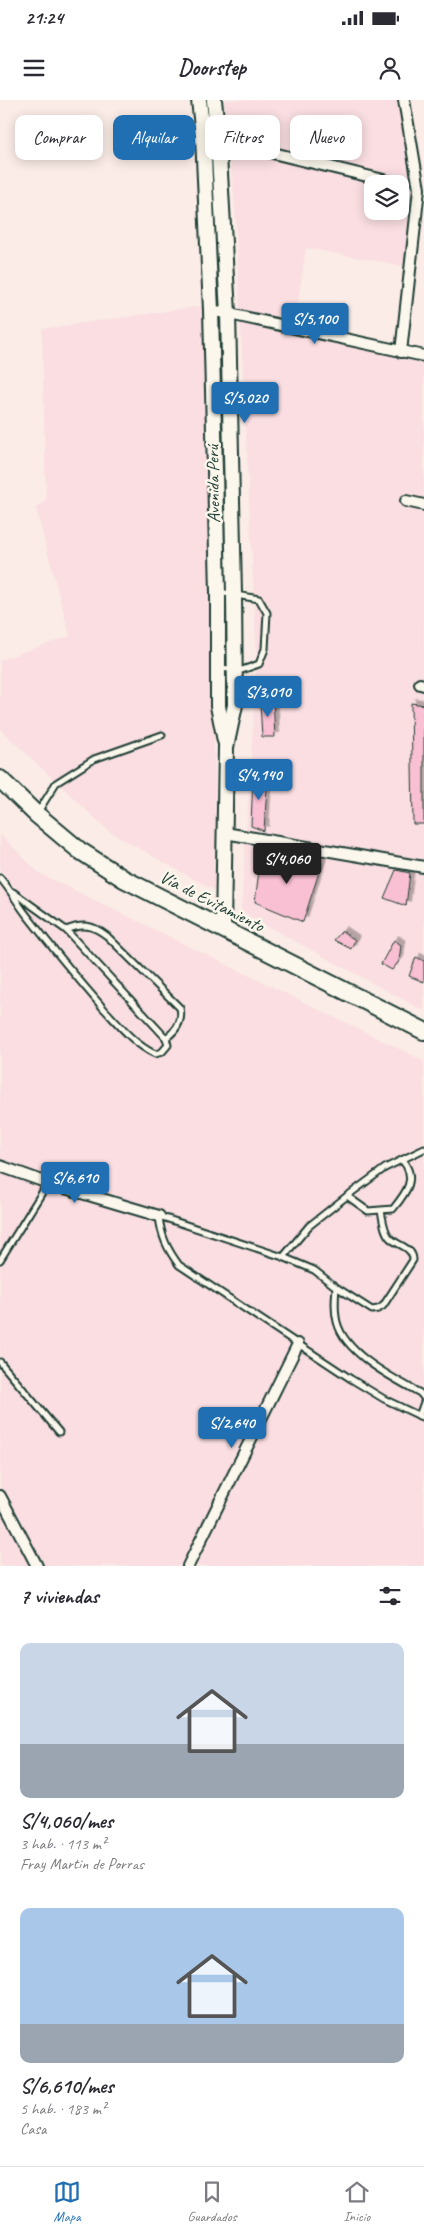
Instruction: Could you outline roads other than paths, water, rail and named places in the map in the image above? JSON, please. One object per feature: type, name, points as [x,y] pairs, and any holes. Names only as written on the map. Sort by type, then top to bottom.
[{"type":"highway","name":"Vía de Evitamiento","points":[[0,779],[36,814],[79,850],[124,879],[424,1031]]},
{"type":"main road","name":"Avenida Perú","points":[[199,100],[203,136],[211,310],[218,592],[218,706],[226,747]]},
{"type":"main road","name":"Avenida Perú","points":[[214,100],[216,115]]},
{"type":"main road","name":"Avenida Perú","points":[[219,160],[228,313],[234,594],[234,705],[226,747],[222,928]]},
{"type":"street","points":[[401,352],[422,189],[404,100]]},
{"type":"street","points":[[280,154],[364,175]]},
{"type":"street","points":[[409,186],[422,189]]},
{"type":"street","points":[[211,310],[424,356]]},
{"type":"street","points":[[406,502],[424,505]]},
{"type":"street","points":[[225,833],[424,867]]},
{"type":"street","points":[[0,1166],[48,1183],[159,1216]]},
{"type":"street","points":[[188,1566],[298,1344]]},
{"type":"street","points":[[0,1496],[37,1566]]},
{"type":"lane","points":[[218,592],[260,599],[267,613],[265,649],[259,664],[242,670],[218,668]]},
{"type":"lane","points":[[36,814],[56,783],[94,759],[162,735]]},
{"type":"lane","points":[[0,878],[13,892],[66,930],[166,1038],[168,1045],[162,1052],[155,1054],[138,1045],[98,1002],[27,916],[13,892]]},
{"type":"lane","points":[[66,930],[86,925],[96,928],[107,936],[180,1008],[181,1015],[176,1030],[166,1038]]},
{"type":"lane","points":[[283,1257],[309,1226],[347,1196],[385,1168],[424,1149]]},
{"type":"lane","points":[[347,1196],[368,1211],[393,1209],[404,1195],[411,1180],[408,1166],[402,1160]]},
{"type":"lane","points":[[0,1260],[48,1183]]},
{"type":"lane","points":[[380,1211],[386,1233],[391,1239],[409,1250],[413,1255],[413,1260],[383,1306],[378,1310],[372,1310],[336,1287],[314,1270],[283,1257],[159,1216],[161,1234],[168,1250],[180,1265],[376,1394],[422,1417],[424,1402]]},
{"type":"lane","points":[[336,1287],[334,1309],[337,1324],[347,1341],[373,1365],[420,1393],[424,1398]]},
{"type":"lane","points":[[0,1362],[59,1432]]}]
